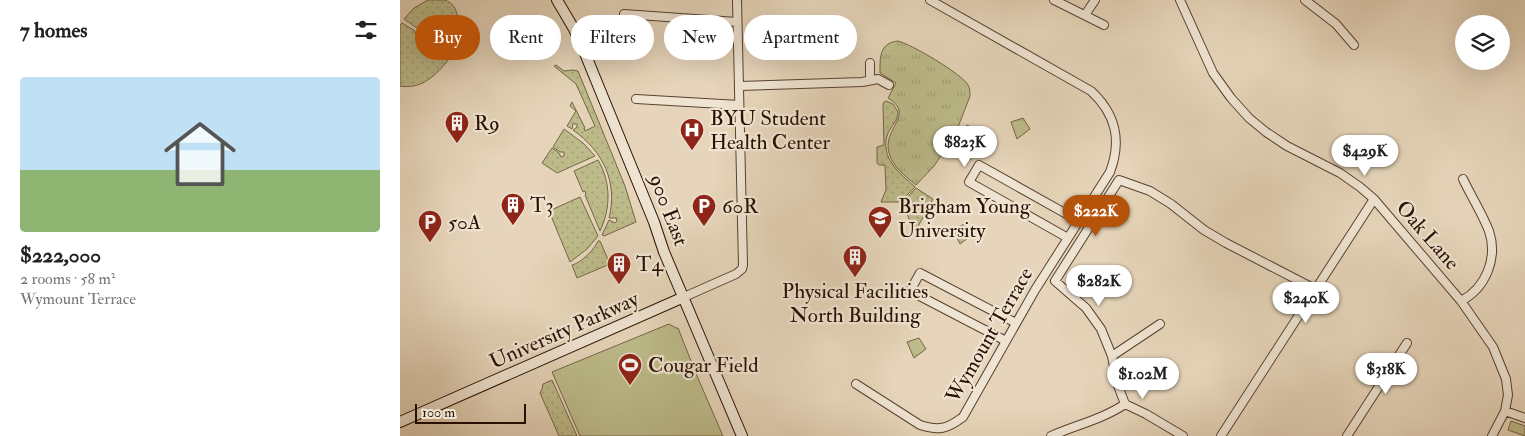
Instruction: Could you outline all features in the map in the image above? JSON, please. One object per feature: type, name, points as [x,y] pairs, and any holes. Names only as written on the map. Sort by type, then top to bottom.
[{"type":"main road","name":"900 East","points":[[557,0],[582,46],[654,222],[664,252],[742,436]]},
{"type":"main road","name":"University Parkway","points":[[400,422],[684,297]]},
{"type":"street","points":[[636,99],[739,105],[737,0]]},
{"type":"street","name":"Wymount Terrace","points":[[856,384],[920,425],[942,428],[952,425],[963,417],[1035,290],[1110,172],[1114,162],[1117,140],[1112,119],[1106,108],[1091,91],[930,0]]},
{"type":"street","points":[[1054,0],[1104,25]]},
{"type":"street","points":[[1085,15],[1095,0]]},
{"type":"street","name":"Oak Lane","points":[[1180,0],[1213,73],[1231,98],[1249,118],[1287,146],[1340,173],[1360,187],[1374,200],[1461,301],[1493,347],[1506,379],[1508,395],[1506,411]]},
{"type":"street","points":[[1305,0],[1336,24],[1354,45]]},
{"type":"street","points":[[624,14],[737,22]]},
{"type":"street","points":[[870,63],[870,80]]},
{"type":"street","points":[[739,86],[862,82],[878,79],[890,85]]},
{"type":"street","name":"University Parkway","points":[[684,297],[736,274],[742,269],[744,254],[739,105]]},
{"type":"street","points":[[1068,238],[969,182],[979,165],[1079,221]]},
{"type":"street","points":[[1461,301],[1474,292],[1484,279],[1492,251],[1489,231],[1463,179]]},
{"type":"street","points":[[1183,436],[1125,404],[1117,383],[1112,356],[1100,329],[1093,317],[1055,281],[1119,180],[1150,191],[1226,244],[1315,289]]},
{"type":"street","points":[[1221,436],[1374,200]]},
{"type":"street","points":[[1006,341],[910,291],[920,273],[1016,323]]},
{"type":"street","points":[[1112,356],[1160,324]]},
{"type":"street","points":[[1347,436],[1406,343]]},
{"type":"street","points":[[1051,436],[1100,417],[1125,404]]},
{"type":"street","points":[[1492,436],[1506,411],[1525,418]]},
{"type":"green space","points":[[428,0],[444,0],[451,3],[457,15],[415,15],[415,27],[404,19],[414,8]]},
{"type":"green space","points":[[402,23],[415,31],[415,60],[448,60],[428,80],[415,86],[400,86],[400,25]]},
{"type":"green space","points":[[898,41],[947,67],[964,80],[970,90],[970,96],[955,135],[934,166],[916,185],[896,167],[889,153],[888,144],[899,116],[899,110],[896,104],[888,98],[896,83],[880,73],[880,62],[884,48],[892,42]]},
{"type":"green space","points":[[556,65],[564,71],[578,71],[625,186],[636,222],[604,236],[602,235],[609,220],[615,223],[617,221],[616,218],[609,218],[611,192],[609,180],[606,168],[593,148],[573,130],[577,127],[577,124],[573,124],[572,129],[567,126],[576,111],[570,106],[572,102],[585,131],[595,126],[576,84],[554,66]]},
{"type":"green space","points":[[886,101],[893,104],[898,112],[886,142],[888,157],[897,170],[915,187],[900,202],[881,202],[886,190],[885,165],[877,163],[877,147],[884,145],[883,105]]},
{"type":"green space","points":[[1023,118],[1030,129],[1017,139],[1011,122]]},
{"type":"green space","points":[[967,125],[985,135],[970,160],[953,150]]},
{"type":"green space","points":[[564,129],[583,143],[595,156],[557,173],[542,163],[552,148],[561,157],[564,156],[564,152],[560,152],[553,147]]},
{"type":"green space","points":[[598,160],[605,177],[608,195],[604,222],[600,231],[585,191],[583,192],[574,171]]},
{"type":"green space","points":[[916,188],[933,199],[915,232],[902,203]]},
{"type":"green space","points":[[580,197],[598,236],[587,249],[570,262],[549,211]]},
{"type":"green space","points":[[965,224],[972,235],[960,244],[953,229]]},
{"type":"green space","points":[[600,241],[610,264],[577,278],[572,265],[587,255]]},
{"type":"green space","name":"Cougar Field","points":[[669,324],[678,328],[723,436],[580,436],[552,372]]},
{"type":"green space","points":[[919,338],[926,349],[914,358],[907,342]]},
{"type":"green space","points":[[552,380],[577,436],[559,436],[540,393],[543,384]]},
{"type":"green space","points":[[1511,421],[1525,426],[1525,436],[1508,430]]},
{"type":"place","name":"R9","points":[[457,144]]},
{"type":"place","name":"BYU Student Health Center","points":[[692,151]]},
{"type":"place","name":"T3","points":[[513,226]]},
{"type":"place","name":"60R","points":[[704,227]]},
{"type":"place","name":"Brigham Young University","points":[[880,239]]},
{"type":"place","name":"50A","points":[[430,243]]},
{"type":"place","name":"Physical Facilities North Building","points":[[855,278]]},
{"type":"place","name":"T4","points":[[619,285]]},
{"type":"place","name":"Cougar Field","points":[[630,386]]}]
